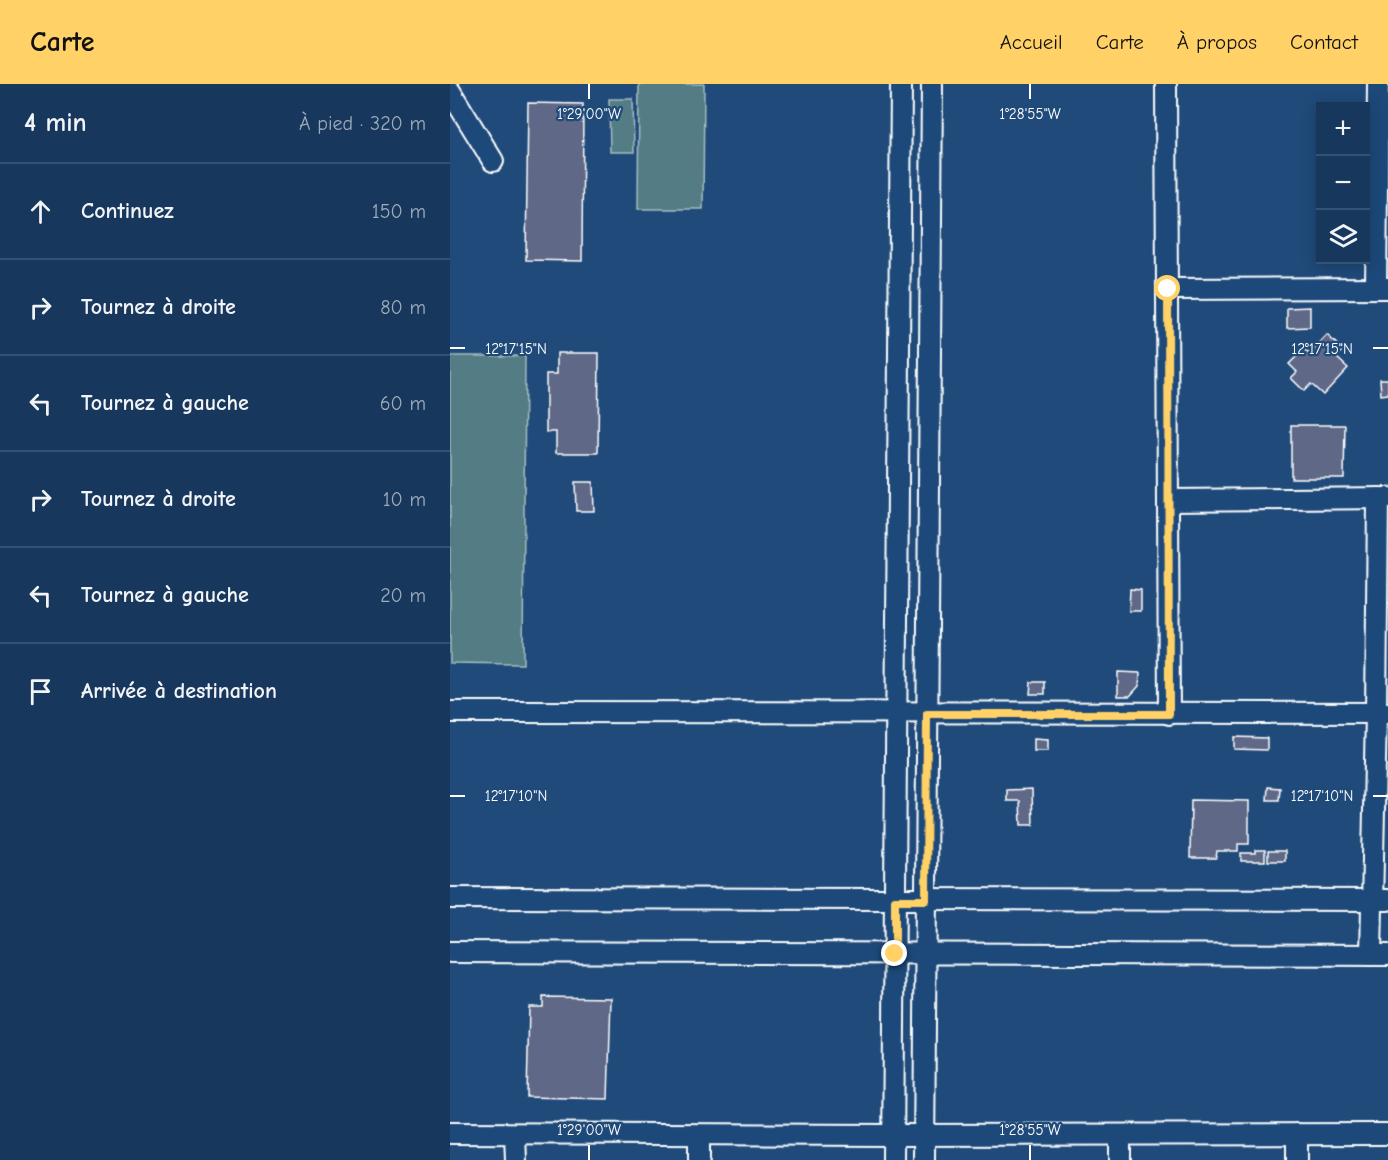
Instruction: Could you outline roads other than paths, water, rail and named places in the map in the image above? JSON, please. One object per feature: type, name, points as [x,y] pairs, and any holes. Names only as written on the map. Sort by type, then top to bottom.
[{"type":"street","points":[[893,1160],[901,84]]},
{"type":"street","points":[[924,1160],[932,84]]},
{"type":"street","points":[[1166,84],[1169,714]]},
{"type":"street","points":[[1168,289],[1382,288],[1378,84]]},
{"type":"street","points":[[450,91],[493,161]]},
{"type":"street","points":[[450,952],[1379,955],[1383,498],[1169,500]]},
{"type":"street","points":[[450,712],[1382,713]]},
{"type":"street","points":[[450,898],[1380,900]]},
{"type":"street","points":[[450,1133],[1388,1134]]},
{"type":"street","points":[[515,1134],[516,1160]]},
{"type":"street","points":[[1297,1134],[1297,1160]]},
{"type":"street","points":[[699,1135],[699,1160]]},
{"type":"street","points":[[1120,1135],[1120,1160]]}]
